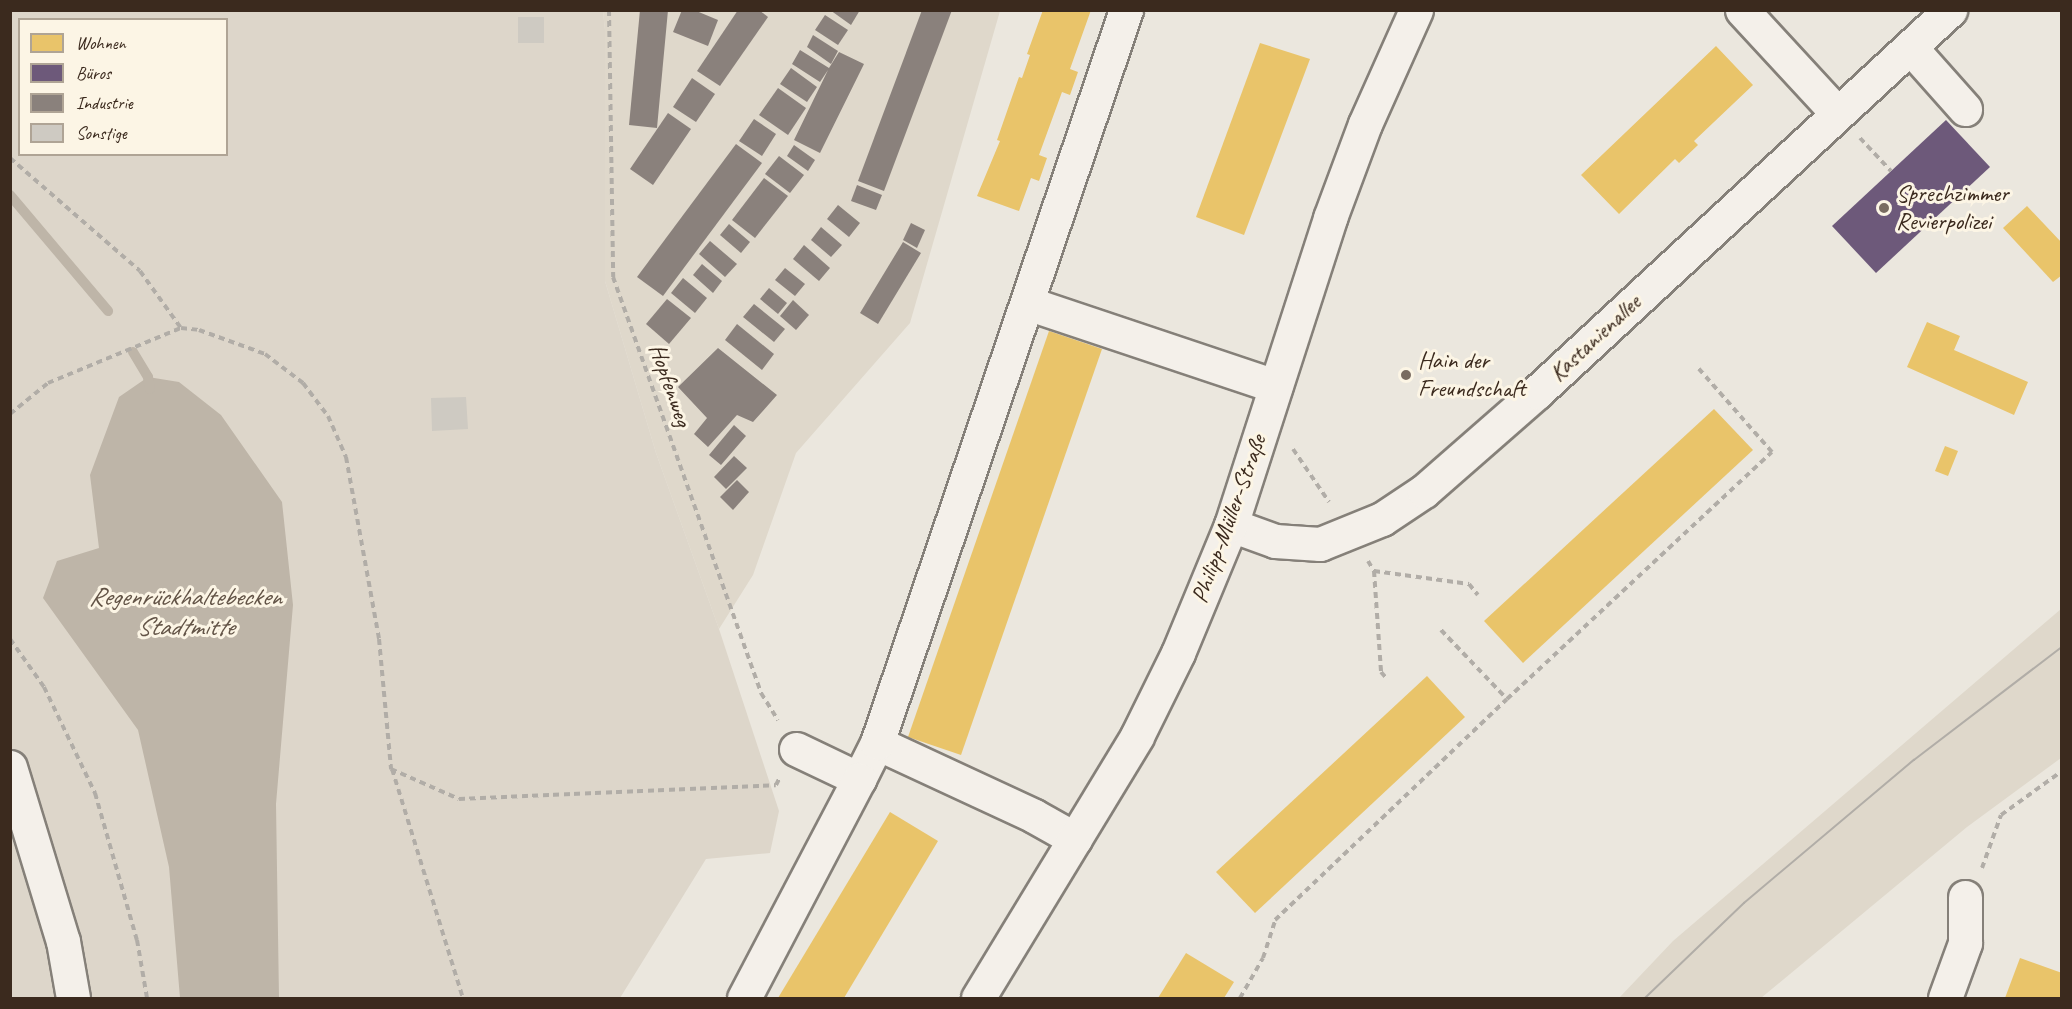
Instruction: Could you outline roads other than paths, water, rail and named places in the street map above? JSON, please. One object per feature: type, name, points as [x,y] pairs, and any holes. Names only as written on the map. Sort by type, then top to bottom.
[{"type":"street","points":[[744,999],[877,743],[1126,10]]},
{"type":"street","name":"Philipp-Müller-Straße","points":[[978,999],[1137,736],[1178,653],[1231,525],[1262,435],[1275,386],[1330,218],[1353,155],[1416,10]]},
{"type":"street","points":[[1742,10],[1837,113]]},
{"type":"street","name":"Kastanienallee","points":[[1231,525],[1275,541],[1320,544],[1350,534],[1382,519],[1424,491],[1545,384],[1950,10]]},
{"type":"street","points":[[1910,47],[1965,109]]},
{"type":"street","points":[[1027,303],[1275,386]]},
{"type":"street","points":[[877,743],[1034,816],[1075,839]]},
{"type":"street","points":[[796,749],[859,779]]},
{"type":"street","points":[[10,767],[63,941],[73,999]]},
{"type":"street","points":[[1945,999],[1965,943],[1965,897]]},
{"type":"water","name":"Regenrückhaltebecken Stadtmitte","points":[[148,377],[179,382],[221,415],[282,502],[293,605],[276,804],[279,998],[180,998],[169,867],[138,730],[43,598],[57,561],[99,548],[90,475],[119,397]]},
{"type":"waterway","points":[[10,195],[108,311]]},
{"type":"waterway","points":[[133,352],[148,377],[150,389]]},
{"type":"tram line","points":[[1645,998],[1744,903],[1914,760],[2062,647]]},
{"type":"place","name":"Sprechzimmer Revierpolizei","points":[[1884,208]]},
{"type":"place","name":"Hain der Freundschaft","points":[[1406,375]]}]
